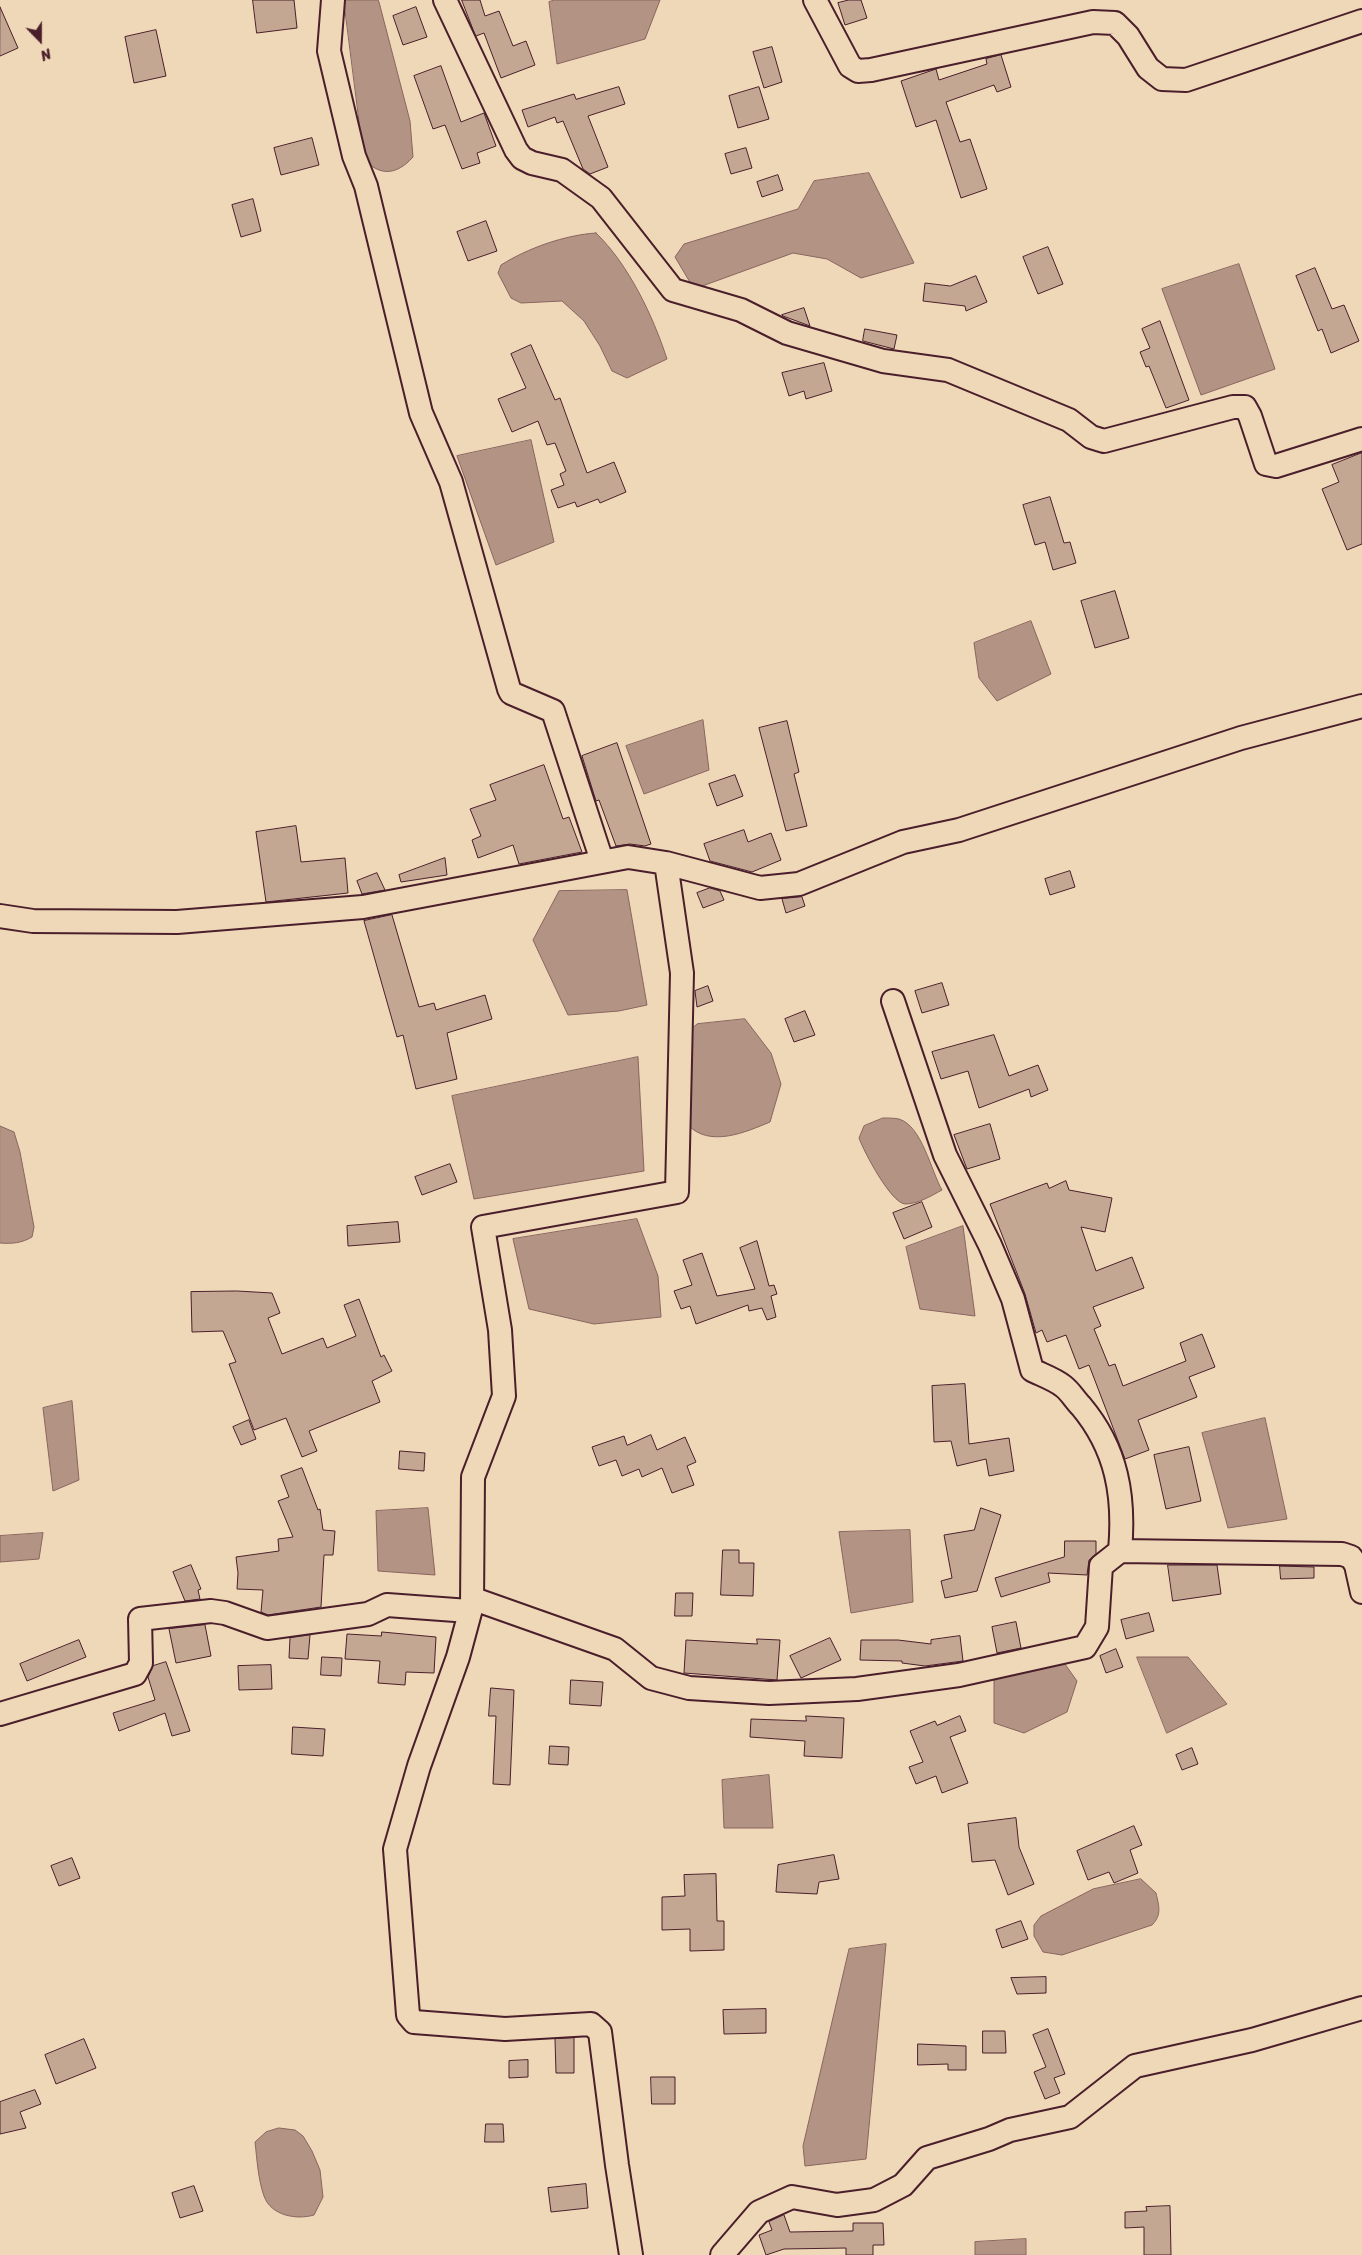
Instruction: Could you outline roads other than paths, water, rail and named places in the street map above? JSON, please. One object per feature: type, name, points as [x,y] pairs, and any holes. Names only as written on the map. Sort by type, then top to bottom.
[{"type":"street","points":[[333,0],[329,51],[354,156],[366,186],[421,413],[451,482],[509,689],[512,693],[553,711],[602,861]]},
{"type":"street","points":[[445,0],[516,150],[522,158],[532,163],[562,170],[601,198],[673,290],[741,310],[795,336],[883,361],[948,370],[1069,420],[1091,437],[1104,441],[1233,407],[1245,407],[1250,416],[1266,464],[1276,466],[1362,439]]},
{"type":"street","points":[[815,0],[850,66],[858,71],[871,70],[1093,22],[1115,23],[1128,36],[1148,68],[1162,79],[1186,80],[1362,22]]},
{"type":"street","points":[[0,916],[33,921],[177,922],[363,907],[628,857],[666,863],[760,888],[799,884],[903,842],[959,830],[1241,738],[1362,706]]},
{"type":"street","points":[[631,2255],[600,2032],[590,2024],[505,2029],[414,2022],[408,2014],[394,1849],[419,1766],[458,1657],[472,1605],[473,1477],[504,1396],[500,1330],[483,1227],[677,1192],[682,973],[666,863]]},
{"type":"street","points":[[893,1001],[945,1155],[990,1245],[1013,1299],[1032,1370],[1064,1386],[1090,1418],[1111,1455],[1118,1478],[1122,1523],[1120,1550]]},
{"type":"street","points":[[0,1714],[135,1674],[141,1663],[140,1619],[211,1611],[225,1613],[267,1628],[368,1614],[387,1605],[472,1605],[615,1649],[651,1678],[689,1688],[769,1693],[857,1689],[958,1675],[1085,1646],[1098,1627],[1101,1566],[1120,1550],[1342,1554],[1351,1557],[1356,1565],[1362,1592]]},
{"type":"street","points":[[722,2255],[759,2212],[792,2197],[837,2205],[874,2200],[903,2185],[927,2158],[989,2139],[1010,2130],[1070,2117],[1135,2066],[1252,2040],[1362,2008]]}]
